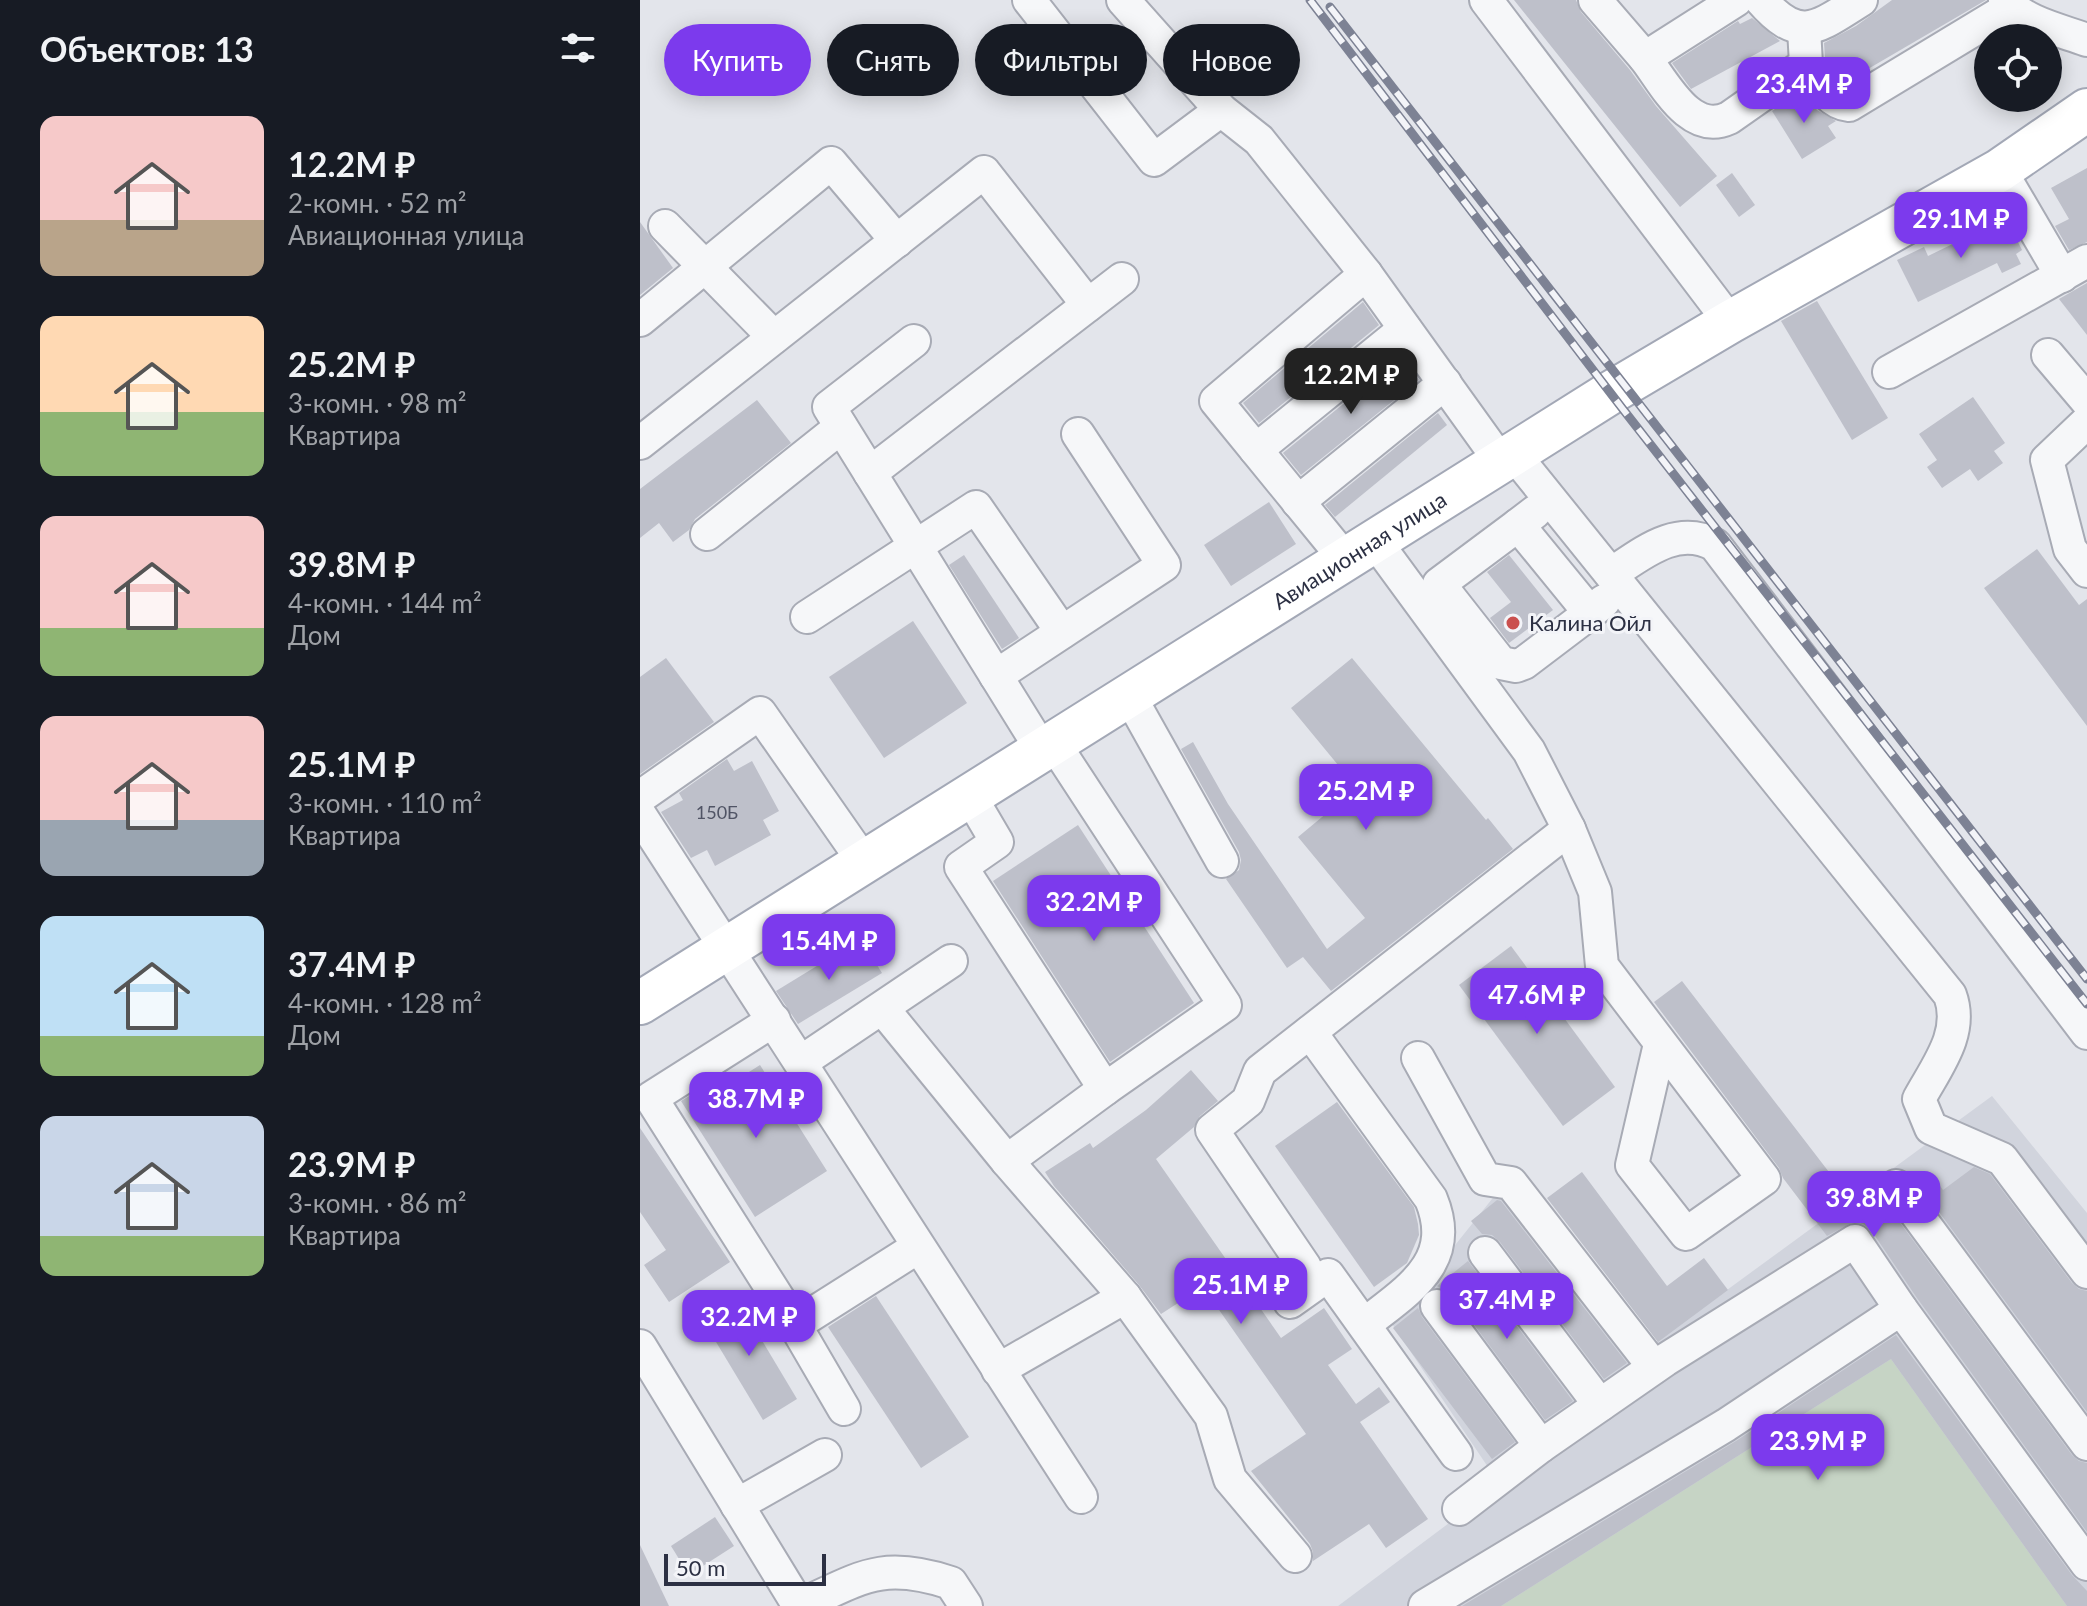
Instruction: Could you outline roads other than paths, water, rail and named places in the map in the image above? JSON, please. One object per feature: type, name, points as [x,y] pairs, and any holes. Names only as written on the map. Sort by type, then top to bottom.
[{"type":"main road","name":"Авиационная улица","points":[[640,1003],[1507,458],[1730,322],[2000,170],[2087,110]]},
{"type":"lane","points":[[1029,0],[1154,160],[1221,110]]},
{"type":"lane","points":[[1123,0],[1221,110],[1259,140],[1366,274],[1445,383],[1507,458],[1550,500],[1950,995],[1956,1022],[1953,1034],[1919,1099],[1931,1128],[2002,1159],[2087,1272]]},
{"type":"lane","points":[[1486,0],[1730,322]]},
{"type":"lane","points":[[1595,0],[1684,110],[1693,117],[1711,123],[1729,118],[1806,64]]},
{"type":"lane","points":[[1645,58],[1736,0]]},
{"type":"lane","points":[[1761,0],[1787,24],[1804,29],[1817,27],[1861,0]]},
{"type":"lane","points":[[1804,29],[1806,64],[1828,95],[1837,102],[1849,105],[2008,4],[2031,20],[2087,40]]},
{"type":"lane","points":[[640,320],[831,163],[897,241]]},
{"type":"lane","points":[[1889,372],[2074,268],[2000,170]]},
{"type":"lane","points":[[641,439],[984,172],[1088,305]]},
{"type":"lane","points":[[665,226],[774,337]]},
{"type":"lane","points":[[1366,274],[1216,401],[1298,502],[1360,550],[1529,751],[1569,829],[1595,892],[1602,966],[1764,1179],[1686,1234],[1632,1165],[1660,1044]]},
{"type":"lane","points":[[870,473],[1122,279]]},
{"type":"lane","points":[[1256,450],[1405,329]]},
{"type":"lane","points":[[914,341],[829,407],[996,676],[1048,746],[1225,1005],[1007,1161]]},
{"type":"lane","points":[[2048,355],[2087,401]]},
{"type":"lane","points":[[1298,502],[1445,383]]},
{"type":"lane","points":[[2087,422],[2047,460],[2070,549],[2087,571]]},
{"type":"lane","points":[[707,534],[841,427]]},
{"type":"lane","points":[[996,676],[1164,565],[1078,434]]},
{"type":"lane","points":[[1550,500],[1439,584],[1501,663],[1516,666],[1524,663],[1590,613],[1616,581],[1660,543],[1693,536],[1715,545],[2087,1033]]},
{"type":"lane","points":[[807,617],[976,507],[1062,632]]},
{"type":"lane","points":[[1518,525],[1590,613]]},
{"type":"lane","points":[[1129,695],[1222,861]]},
{"type":"lane","points":[[640,797],[760,713],[864,862]]},
{"type":"lane","points":[[970,796],[997,842],[961,867],[1105,1089]]},
{"type":"lane","points":[[640,815],[1081,1497]]},
{"type":"lane","points":[[1305,1267],[1212,1130],[1248,1101],[1260,1071],[1569,829]]},
{"type":"lane","points":[[801,1062],[951,961]]},
{"type":"lane","points":[[883,1009],[1007,1161],[1125,1297],[1211,1416],[1230,1479],[1295,1556]]},
{"type":"lane","points":[[774,1020],[651,1098],[795,1325],[844,1409]]},
{"type":"lane","points":[[1310,1032],[1431,1199],[1436,1213],[1438,1239],[1424,1274],[1365,1324]]},
{"type":"lane","points":[[1418,1058],[1485,1179],[1511,1183],[1654,1367]]},
{"type":"lane","points":[[1896,1186],[2087,1444]]},
{"type":"lane","points":[[1459,1509],[1541,1446],[1654,1367],[1855,1241],[2087,1564]]},
{"type":"lane","points":[[795,1325],[918,1247]]},
{"type":"lane","points":[[1485,1253],[1600,1405]]},
{"type":"lane","points":[[1290,1302],[1328,1275],[1456,1454]]},
{"type":"lane","points":[[998,1370],[1125,1297]]},
{"type":"lane","points":[[1437,1306],[1541,1446]]},
{"type":"lane","points":[[1425,1606],[1726,1425],[1901,1309]]},
{"type":"lane","points":[[640,1346],[799,1606],[869,1575],[890,1571],[911,1572],[951,1583],[966,1606]]},
{"type":"lane","points":[[737,1505],[825,1455]]},
{"type":"railway","points":[[1310,0],[1622,408],[2087,1004]]},
{"type":"railway","points":[[1330,7],[2087,979]]},
{"type":"place","name":"Калина Ойл","points":[[1513,623]]}]
